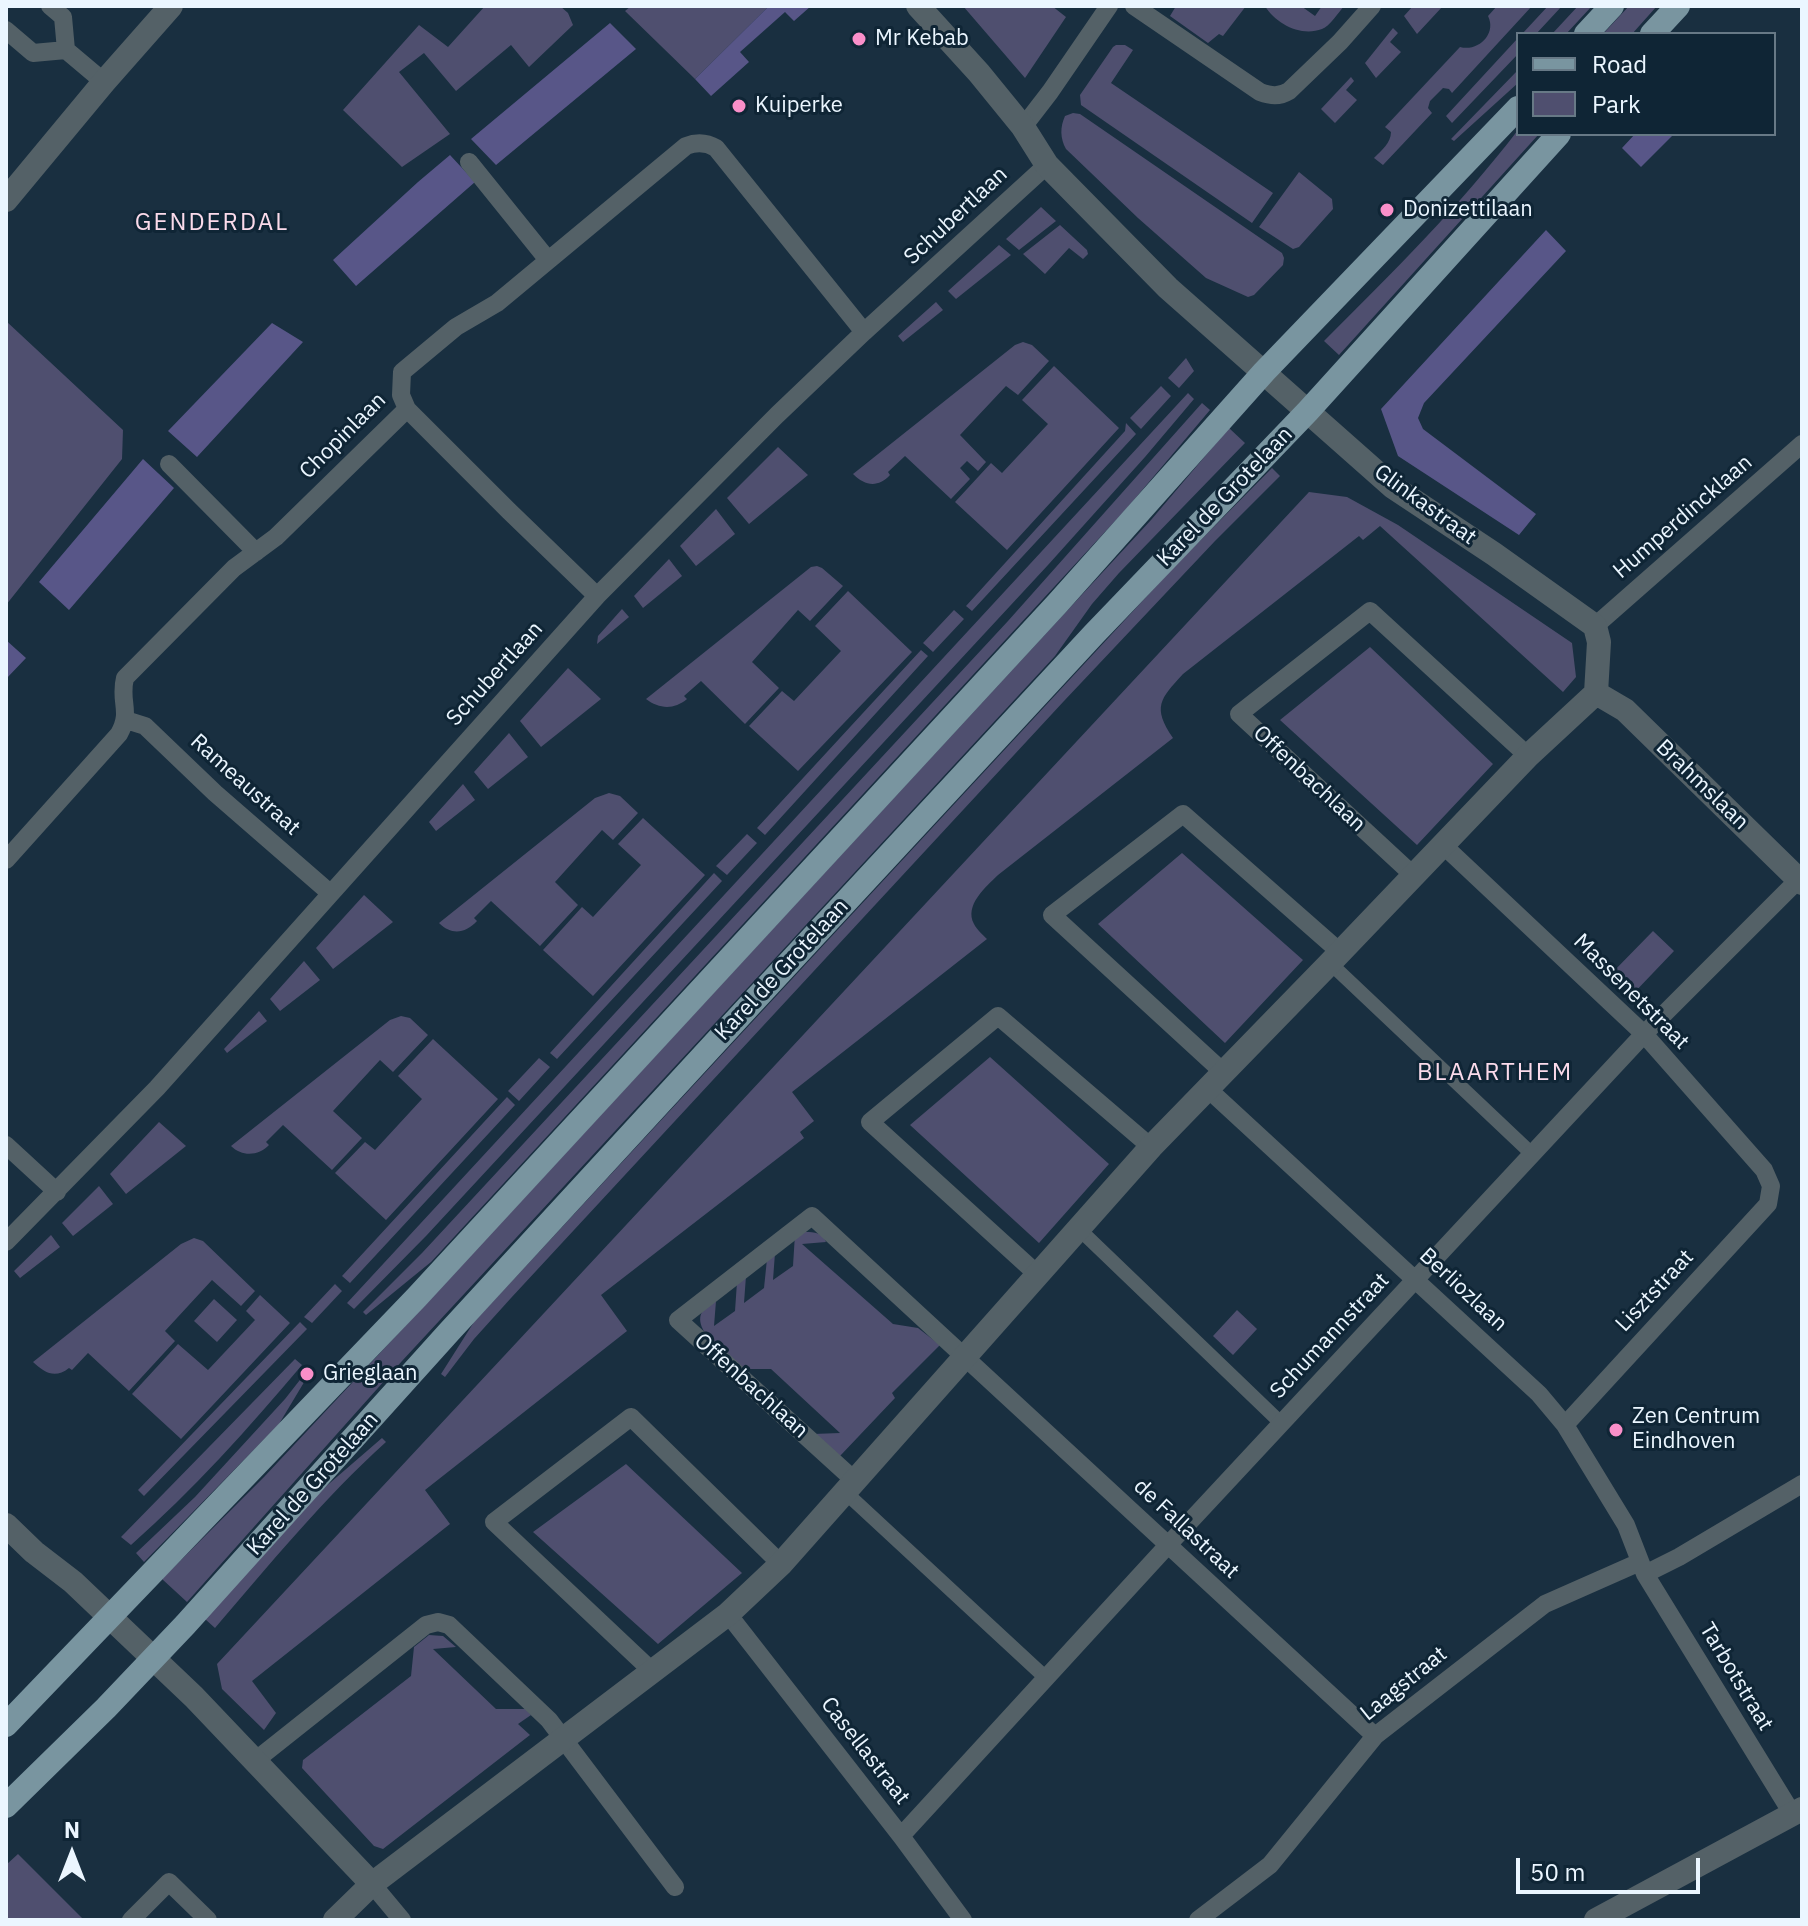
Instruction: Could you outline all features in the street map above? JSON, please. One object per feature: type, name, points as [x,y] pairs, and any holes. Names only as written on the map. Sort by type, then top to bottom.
[{"type":"main road","points":[[1588,32],[1612,6]]},
{"type":"main road","points":[[1654,32],[1678,6]]},
{"type":"main road","points":[[6,1725],[417,1297],[1057,604],[1264,372],[1516,110]]},
{"type":"main road","name":"Karel de Grotelaan","points":[[6,1806],[153,1658],[750,1005],[1094,634],[1308,411],[1557,136]]},
{"type":"street","points":[[50,6],[63,17],[66,50],[104,82]]},
{"type":"street","points":[[6,200],[171,6]]},
{"type":"street","points":[[918,6],[1023,127],[1047,165],[1168,288],[1264,372]]},
{"type":"street","points":[[1023,127],[1109,6]]},
{"type":"street","points":[[1134,6],[1260,92],[1272,96],[1289,91],[1372,6]]},
{"type":"street","points":[[6,30],[33,53],[66,50]]},
{"type":"street","name":"Chopinlaan","points":[[126,720],[122,690],[125,678],[234,568],[276,537],[407,409],[401,395],[402,372],[456,327],[497,303],[686,146],[700,143],[716,148],[864,332]]},
{"type":"street","points":[[469,162],[548,260]]},
{"type":"street","name":"Schubertlaan","points":[[6,1242],[157,1088],[597,596],[777,415],[1047,165]]},
{"type":"street","name":"Glinkastraat","points":[[1264,372],[1393,487],[1595,626]]},
{"type":"street","points":[[407,409],[597,596]]},
{"type":"street","name":"Humperdincklaan","points":[[1595,626],[1802,444]]},
{"type":"street","points":[[169,464],[256,552]]},
{"type":"street","name":"Offenbachlaan","points":[[1413,875],[1239,714],[1370,611],[1528,756]]},
{"type":"street","points":[[335,1920],[372,1884],[728,1614],[781,1564],[1151,1147],[1528,756],[1596,693],[1599,642],[1595,626]]},
{"type":"street","name":"Brahmslaan","points":[[1596,693],[1625,710],[1801,880]]},
{"type":"street","points":[[6,860],[119,734],[126,720]]},
{"type":"street","name":"Rameaustraat","points":[[126,720],[145,726],[215,793],[330,893]]},
{"type":"street","points":[[1215,1081],[1052,915],[1183,814],[1335,958],[1532,1154]]},
{"type":"street","name":"Massenetstraat","points":[[1443,845],[1644,1034],[1764,1170],[1771,1186]]},
{"type":"street","name":"Schumannstraat","points":[[901,1836],[1644,1034],[1801,880]]},
{"type":"street","points":[[1037,1274],[870,1122],[998,1016],[1151,1147]]},
{"type":"street","name":"Berliozlaan","points":[[1215,1081],[1539,1394],[1565,1425],[1626,1525],[1642,1568]]},
{"type":"street","points":[[6,1145],[57,1192]]},
{"type":"street","name":"Lisztstraat","points":[[1565,1425],[1768,1204],[1771,1186]]},
{"type":"street","name":"Offenbachlaan","points":[[849,1486],[678,1320],[812,1216],[965,1355]]},
{"type":"street","points":[[1078,1228],[1282,1424]]},
{"type":"street","name":"de Fallastraat","points":[[965,1355],[1375,1736]]},
{"type":"street","points":[[652,1671],[494,1522],[631,1417],[781,1564]]},
{"type":"street","name":"Laagstraat","points":[[1198,1920],[1270,1865],[1375,1736],[1545,1604],[1679,1557],[1802,1484]]},
{"type":"street","points":[[849,1486],[1047,1679]]},
{"type":"street","points":[[6,1525],[110,1616],[256,1760],[402,1920]]},
{"type":"street","name":"Tarbotstraat","points":[[1642,1568],[1797,1812]]},
{"type":"street","name":"Casellastraat","points":[[728,1614],[901,1836],[960,1919]]},
{"type":"street","points":[[256,1760],[426,1625],[438,1622],[449,1625],[549,1720],[675,1887]]},
{"type":"street","points":[[1596,1920],[1797,1812]]},
{"type":"street","points":[[131,1920],[169,1882],[208,1920]]},
{"type":"green space","points":[[485,6],[560,6],[568,13],[573,25],[529,67],[511,45],[456,91],[424,53],[399,72],[450,134],[402,167],[343,110],[419,25],[448,47]]},
{"type":"green space","points":[[631,6],[769,6],[695,79],[625,11]]},
{"type":"green space","points":[[963,6],[1052,6],[1066,17],[1025,78]]},
{"type":"green space","points":[[1176,6],[1246,6],[1223,36],[1219,34],[1208,43],[1170,16]]},
{"type":"green space","points":[[1265,6],[1301,6],[1315,16],[1322,6],[1344,6],[1325,27],[1306,31],[1282,23]]},
{"type":"green space","points":[[1413,6],[1443,6],[1417,34],[1404,16]]},
{"type":"green space","points":[[1497,6],[1532,6],[1452,93],[1443,88],[1430,101],[1428,108],[1432,113],[1383,165],[1374,158],[1389,140],[1391,132],[1385,127],[1460,47],[1473,47],[1484,40],[1490,29],[1488,16]]},
{"type":"green space","points":[[1548,6],[1562,6],[1538,32],[1524,32]]},
{"type":"green space","points":[[1578,6],[1592,6],[1568,32],[1554,32]]},
{"type":"green space","points":[[1629,6],[1657,6],[1634,32],[1605,32]]},
{"type":"green space","points":[[1393,28],[1398,33],[1390,42],[1401,52],[1376,78],[1365,63]]},
{"type":"green space","points":[[1516,40],[1516,56],[1452,123],[1446,116]]},
{"type":"green space","points":[[1116,45],[1125,45],[1133,50],[1111,83],[1273,193],[1252,223],[1081,105],[1080,95]]},
{"type":"green space","points":[[1516,72],[1516,85],[1454,141],[1451,139]]},
{"type":"green space","points":[[1351,77],[1354,81],[1346,90],[1357,100],[1335,123],[1321,109]]},
{"type":"green space","points":[[1080,114],[1282,253],[1283,265],[1254,295],[1248,297],[1206,278],[1066,149],[1062,124],[1065,116]]},
{"type":"green space","points":[[1516,133],[1516,136],[1537,136],[1339,355],[1324,341],[1449,212]]},
{"type":"green space","points":[[1299,172],[1332,199],[1333,209],[1299,247],[1293,249],[1259,227]]},
{"type":"green space","points":[[1041,207],[1056,221],[1019,250],[1006,239]]},
{"type":"green space","points":[[1060,225],[1088,254],[1083,259],[1069,248],[1045,274],[1023,254]]},
{"type":"green space","points":[[999,245],[1011,255],[956,299],[948,291]]},
{"type":"green space","points":[[936,302],[943,310],[903,342],[898,336]]},
{"type":"green space","points":[[6,321],[123,430],[122,459],[6,605]]},
{"type":"green space","points":[[1023,342],[1032,345],[1049,361],[1018,395],[1006,386],[960,435],[986,462],[978,471],[967,461],[960,468],[970,479],[951,499],[905,456],[888,472],[890,475],[876,484],[862,481],[853,474],[1015,345]]},
{"type":"green space","points":[[1186,358],[1194,371],[1179,388],[1168,378]]},
{"type":"green space","points":[[1054,366],[1119,428],[1007,550],[955,502],[991,463],[1002,473],[1048,424],[1022,400]]},
{"type":"green space","points":[[1161,386],[1171,396],[1141,429],[1130,418]]},
{"type":"green space","points":[[1188,393],[1194,399],[1048,565],[426,1236],[354,1309],[347,1303]]},
{"type":"green space","points":[[1202,403],[1210,410],[1127,508],[431,1262],[366,1315],[363,1312],[422,1253],[1008,621]]},
{"type":"green space","points":[[1126,423],[1136,434],[972,611],[966,606],[1125,431]]},
{"type":"green space","points":[[1229,428],[1245,443],[1119,573],[1092,604],[1055,656],[402,1361],[187,1602],[162,1579],[264,1477],[438,1291],[1151,520]]},
{"type":"green space","points":[[778,447],[808,475],[749,524],[727,498]]},
{"type":"green space","points":[[1272,468],[1280,476],[1064,701],[511,1298],[445,1377],[441,1374],[474,1322],[1174,567]]},
{"type":"green space","points":[[1309,492],[1347,497],[1398,525],[1572,643],[1576,677],[1563,692],[1380,526],[1363,540],[1359,536],[1183,674],[1162,704],[1162,718],[1173,738],[998,875],[978,897],[972,917],[975,926],[987,939],[792,1092],[814,1121],[800,1132],[804,1138],[601,1295],[627,1331],[425,1490],[450,1524],[252,1681],[276,1713],[264,1730],[222,1689],[217,1664]]},
{"type":"green space","points":[[716,509],[735,534],[696,566],[680,546]]},
{"type":"green space","points":[[669,559],[682,576],[643,608],[634,596]]},
{"type":"green space","points":[[817,566],[843,586],[810,621],[798,610],[752,662],[779,688],[745,724],[701,681],[684,696],[687,699],[677,705],[661,706],[646,699],[811,567]]},
{"type":"green space","points":[[848,591],[912,652],[798,771],[749,726],[782,691],[794,701],[841,651],[815,626]]},
{"type":"green space","points":[[622,609],[629,617],[597,644],[598,636]]},
{"type":"green space","points":[[954,610],[964,619],[933,652],[923,643]]},
{"type":"green space","points":[[1370,647],[1493,764],[1417,845],[1280,720]]},
{"type":"green space","points":[[921,650],[928,656],[765,835],[757,828]]},
{"type":"green space","points":[[568,668],[601,699],[541,747],[520,721]]},
{"type":"green space","points":[[509,733],[528,757],[488,789],[474,772]]},
{"type":"green space","points":[[463,784],[475,800],[436,831],[429,822]]},
{"type":"green space","points":[[609,793],[620,796],[638,813],[613,840],[602,830],[555,882],[578,905],[540,946],[491,901],[468,928],[453,931],[439,923],[595,798]]},
{"type":"green space","points":[[643,818],[705,875],[593,996],[543,950],[582,907],[593,917],[641,865],[618,844]]},
{"type":"green space","points":[[747,834],[757,843],[727,875],[716,866]]},
{"type":"green space","points":[[1182,853],[1303,960],[1225,1043],[1098,924]]},
{"type":"green space","points":[[714,873],[722,881],[557,1059],[550,1053]]},
{"type":"green space","points":[[364,895],[393,922],[333,969],[316,948]]},
{"type":"green space","points":[[1653,931],[1674,951],[1631,996],[1610,975]]},
{"type":"green space","points":[[304,961],[320,980],[280,1011],[270,999]]},
{"type":"green space","points":[[259,1011],[267,1021],[227,1053],[224,1049]]},
{"type":"green space","points":[[401,1016],[410,1018],[428,1035],[393,1072],[380,1060],[333,1111],[362,1138],[332,1170],[283,1125],[266,1142],[269,1145],[260,1151],[250,1154],[231,1146],[390,1020]]},
{"type":"green space","points":[[433,1039],[498,1099],[386,1220],[335,1173],[365,1142],[375,1150],[422,1099],[398,1076]]},
{"type":"green space","points":[[990,1057],[1109,1164],[1039,1243],[910,1125]]},
{"type":"green space","points":[[539,1058],[550,1067],[519,1101],[508,1091]]},
{"type":"green space","points":[[507,1097],[515,1105],[350,1283],[342,1276]]},
{"type":"green space","points":[[159,1122],[186,1146],[126,1194],[110,1174]]},
{"type":"green space","points":[[99,1186],[113,1204],[73,1236],[62,1223]]},
{"type":"green space","points":[[801,1232],[822,1236],[826,1242],[802,1244],[893,1324],[918,1328],[940,1345],[892,1393],[895,1398],[840,1456],[813,1434],[840,1433],[771,1369],[741,1369],[707,1336],[700,1317],[705,1308],[716,1301],[714,1326],[735,1311],[737,1282],[746,1276],[744,1303],[764,1288],[767,1259],[775,1253],[773,1280],[793,1266],[795,1234]]},
{"type":"green space","points":[[51,1235],[60,1247],[20,1278],[14,1271]]},
{"type":"green space","points":[[194,1238],[203,1241],[255,1291],[241,1306],[212,1280],[165,1331],[175,1341],[129,1391],[88,1353],[72,1370],[69,1368],[55,1374],[46,1372],[33,1362],[181,1244]]},
{"type":"green space","points":[[335,1284],[342,1291],[312,1323],[304,1317]]},
{"type":"green space","points":[[260,1295],[290,1323],[181,1439],[132,1394],[178,1344],[208,1370],[255,1320],[246,1311]]},
{"type":"green space","points":[[214,1299],[237,1320],[217,1342],[194,1321]]},
{"type":"green space","points":[[1237,1310],[1257,1329],[1233,1355],[1213,1336]]},
{"type":"green space","points":[[300,1322],[307,1329],[144,1496],[138,1490]]},
{"type":"green space","points":[[295,1359],[302,1365],[198,1481],[131,1545],[121,1537]]},
{"type":"green space","points":[[303,1376],[306,1379],[279,1424],[144,1562],[136,1553],[195,1497]]},
{"type":"green space","points":[[382,1438],[386,1442],[319,1509],[215,1628],[205,1619],[316,1495]]},
{"type":"green space","points":[[626,1464],[742,1573],[658,1644],[533,1532]]},
{"type":"green space","points":[[429,1635],[443,1636],[456,1647],[433,1649],[496,1709],[526,1709],[531,1715],[518,1724],[530,1735],[383,1849],[374,1846],[302,1768],[303,1760],[411,1676],[414,1647]]},
{"type":"green space","points":[[18,1854],[84,1920],[6,1920],[6,1865]]},
{"type":"shaded area","points":[[769,6],[811,6],[794,21],[785,12],[740,52],[749,62],[711,96],[695,79]]},
{"type":"shaded area","points":[[610,23],[636,49],[496,165],[471,139]]},
{"type":"shaded area","points":[[1633,136],[1672,136],[1641,167],[1622,148]]},
{"type":"shaded area","points":[[450,155],[475,182],[356,286],[333,260]]},
{"type":"shaded area","points":[[1546,230],[1566,251],[1424,403],[1418,418],[1423,429],[1536,514],[1519,535],[1398,456],[1381,409]]},
{"type":"shaded area","points":[[272,323],[303,342],[197,457],[168,431]]},
{"type":"shaded area","points":[[143,459],[174,488],[69,610],[39,582]]},
{"type":"shaded area","points":[[6,640],[26,658],[6,679]]},
{"type":"place","name":"Mr Kebab","points":[[859,39]]},
{"type":"place","name":"Kuiperke","points":[[739,106]]},
{"type":"place","name":"Donizettilaan","points":[[1387,210]]},
{"type":"place","name":"Grieglaan","points":[[307,1374]]},
{"type":"place","name":"Zen Centrum Eindhoven","points":[[1616,1430]]},
{"type":"district","name":"GENDERDAL","points":[[212,223]]},
{"type":"district","name":"BLAARTHEM","points":[[1495,1073]]}]
